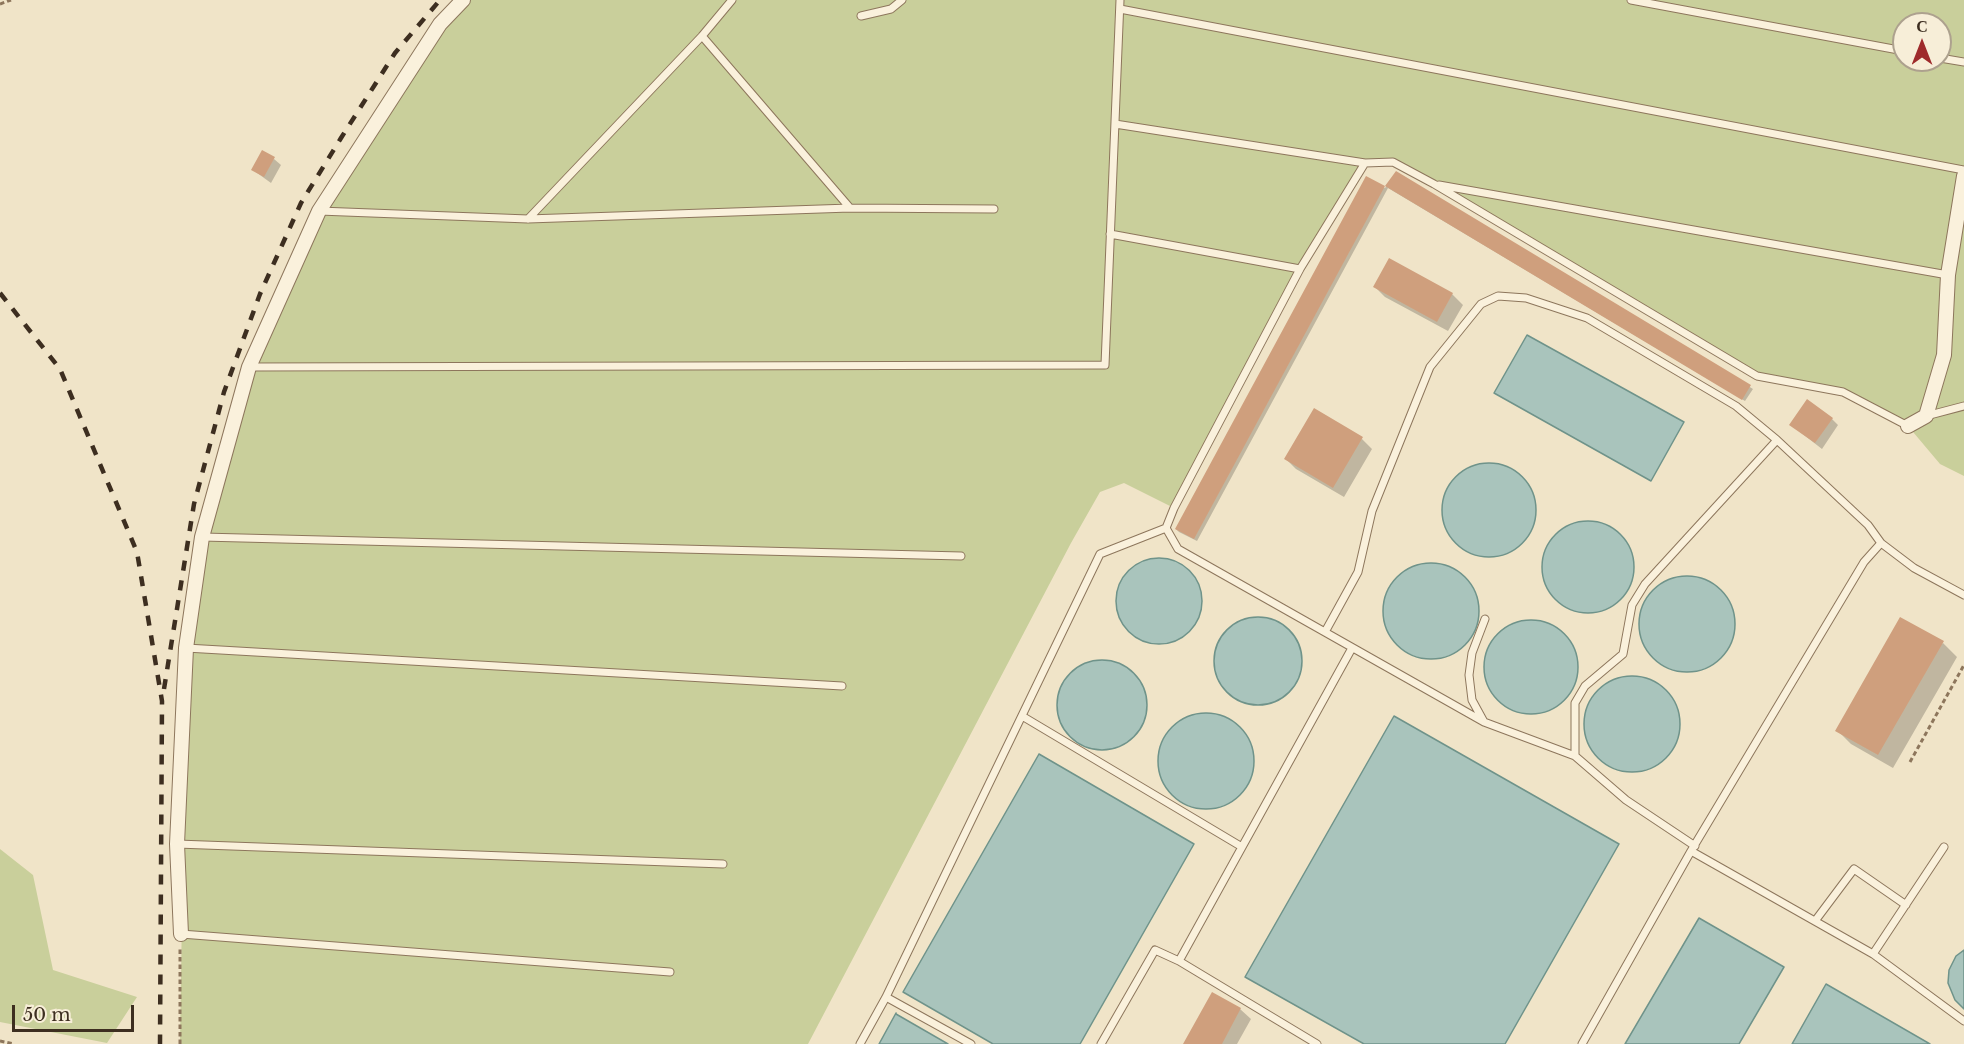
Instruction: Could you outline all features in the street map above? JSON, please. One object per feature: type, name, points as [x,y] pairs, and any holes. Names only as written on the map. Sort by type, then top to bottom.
[{"type":"street","points":[[180,934],[177,844],[186,648],[202,537],[249,367],[319,211],[441,24],[463,0]]},
{"type":"street","points":[[1908,426],[1926,417],[1944,355],[1947,275],[1964,176]]},
{"type":"lane","points":[[528,219],[702,36],[732,0]]},
{"type":"lane","points":[[861,16],[891,9],[902,0]]},
{"type":"lane","points":[[249,367],[1105,365],[1120,0]]},
{"type":"lane","points":[[1631,0],[1892,49]]},
{"type":"lane","points":[[1120,9],[1964,170]]},
{"type":"lane","points":[[702,36],[850,208]]},
{"type":"lane","points":[[1115,124],[1365,163],[1393,162],[1434,184],[1757,376],[1843,392],[1908,426]]},
{"type":"lane","points":[[860,1044],[886,997],[1101,554],[1166,528],[1174,508],[1300,269],[1365,163]]},
{"type":"lane","points":[[1434,184],[1947,275]]},
{"type":"lane","points":[[319,211],[528,219],[850,208],[994,209]]},
{"type":"lane","points":[[1110,234],[1300,269]]},
{"type":"lane","points":[[1325,632],[1358,572],[1372,511],[1430,367],[1481,304],[1498,296],[1526,297],[1587,318],[1736,406],[1777,440],[1868,525],[1881,543],[1914,568],[1964,595]]},
{"type":"lane","points":[[1926,417],[1964,406]]},
{"type":"lane","points":[[1575,756],[1575,703],[1585,686],[1623,654],[1632,605],[1645,584],[1777,440]]},
{"type":"lane","points":[[1166,528],[1178,549],[1352,648],[1485,722],[1575,756],[1626,800],[1693,848],[1874,954],[1964,1021]]},
{"type":"lane","points":[[202,537],[961,555]]},
{"type":"lane","points":[[1582,1044],[1693,848],[1864,562],[1881,543]]},
{"type":"lane","points":[[1485,619],[1472,653],[1469,675],[1472,700],[1485,722]]},
{"type":"lane","points":[[186,648],[842,686]]},
{"type":"lane","points":[[1179,961],[1352,648]]},
{"type":"lane","points":[[1022,716],[1242,847]]},
{"type":"lane","points":[[177,844],[723,864]]},
{"type":"lane","points":[[1874,954],[1944,847]]},
{"type":"lane","points":[[1815,921],[1854,869],[1906,904]]},
{"type":"lane","points":[[180,934],[670,972]]},
{"type":"lane","points":[[1101,1044],[1155,950],[1179,961],[1317,1044]]},
{"type":"lane","points":[[886,997],[971,1044]]},
{"type":"path","points":[[0,4],[11,0]]},
{"type":"path","points":[[1910,762],[1964,665]]},
{"type":"path","points":[[180,934],[180,1044]]},
{"type":"path","points":[[0,1041],[14,1044]]},
{"type":"green space","points":[[463,0],[1964,0],[1964,476],[1940,464],[1908,426],[1843,392],[1757,376],[1393,162],[1365,163],[1300,269],[1174,508],[1124,483],[1100,492],[808,1044],[180,1044],[186,648],[202,537],[249,367],[319,211]]},
{"type":"green space","points":[[0,849],[33,875],[53,970],[137,997],[107,1043],[0,1022]]},
{"type":"water","points":[[1527,335],[1684,422],[1651,481],[1494,393]]},
{"type":"water","points":[[1489,463],[1507,467],[1522,477],[1532,492],[1536,510],[1532,528],[1522,543],[1507,553],[1489,557],[1471,553],[1456,543],[1446,528],[1442,510],[1446,492],[1456,477],[1471,467]]},
{"type":"water","points":[[1588,521],[1606,525],[1620,535],[1630,549],[1634,567],[1630,585],[1620,599],[1606,609],[1588,613],[1570,609],[1556,599],[1546,585],[1542,567],[1546,549],[1556,535],[1570,525]]},
{"type":"water","points":[[1159,558],[1183,565],[1195,577],[1202,601],[1195,625],[1183,637],[1159,644],[1135,637],[1123,625],[1116,601],[1123,577],[1135,565]]},
{"type":"water","points":[[1431,563],[1449,567],[1465,577],[1475,593],[1479,611],[1475,629],[1465,645],[1449,655],[1431,659],[1413,655],[1397,645],[1387,629],[1383,611],[1387,593],[1397,577],[1413,567]]},
{"type":"water","points":[[1687,576],[1705,580],[1721,590],[1731,606],[1735,624],[1731,642],[1721,658],[1705,668],[1687,672],[1669,668],[1653,658],[1643,642],[1639,624],[1643,606],[1653,590],[1669,580]]},
{"type":"water","points":[[1249,617],[1267,617],[1283,624],[1295,636],[1302,652],[1302,670],[1295,686],[1283,698],[1267,705],[1249,705],[1233,698],[1221,686],[1214,670],[1214,652],[1221,636],[1233,624]]},
{"type":"water","points":[[1522,620],[1540,620],[1565,633],[1575,649],[1578,667],[1575,685],[1565,701],[1540,714],[1522,714],[1497,701],[1484,676],[1484,658],[1497,633]]},
{"type":"water","points":[[1102,660],[1119,664],[1134,673],[1143,688],[1147,705],[1143,722],[1134,737],[1119,746],[1102,750],[1085,746],[1070,737],[1061,722],[1057,705],[1061,688],[1070,673],[1085,664]]},
{"type":"water","points":[[1632,676],[1650,680],[1666,690],[1676,706],[1680,724],[1676,742],[1666,758],[1650,768],[1632,772],[1614,768],[1598,758],[1588,742],[1584,724],[1588,706],[1598,690],[1614,680]]},
{"type":"water","points":[[1206,713],[1224,717],[1240,727],[1250,743],[1254,761],[1250,779],[1240,795],[1224,805],[1206,809],[1188,805],[1172,795],[1162,779],[1158,761],[1162,743],[1172,727],[1188,717]]},
{"type":"water","points":[[1394,716],[1619,844],[1505,1044],[1364,1044],[1245,977]]},
{"type":"water","points":[[1039,754],[1194,844],[1080,1044],[993,1044],[903,992]]},
{"type":"water","points":[[1699,918],[1784,967],[1739,1044],[1625,1044]]},
{"type":"water","points":[[1964,950],[1964,1009],[1955,1000],[1948,983],[1949,970],[1956,956]]},
{"type":"water","points":[[1826,984],[1930,1044],[1792,1044]]},
{"type":"water","points":[[896,1014],[948,1044],[879,1044]]},
{"type":"building","points":[[262,150],[275,157],[264,177],[251,170]]},
{"type":"building","points":[[1396,171],[1751,385],[1742,400],[1385,186]]},
{"type":"building","points":[[1366,176],[1385,186],[1194,539],[1175,529]]},
{"type":"building","points":[[1389,258],[1453,293],[1437,322],[1373,287]]},
{"type":"building","points":[[1807,399],[1833,418],[1815,443],[1789,425]]},
{"type":"building","points":[[1314,408],[1363,437],[1333,488],[1284,459]]},
{"type":"building","points":[[1900,617],[1944,641],[1878,755],[1835,731]]},
{"type":"building","points":[[1212,992],[1241,1008],[1222,1044],[1183,1044]]},
{"type":"railway","points":[[164,689],[194,504],[224,392],[260,294],[301,203],[395,53],[440,0]]},
{"type":"railway","points":[[0,293],[60,369],[137,552],[162,701],[160,1044]]}]
